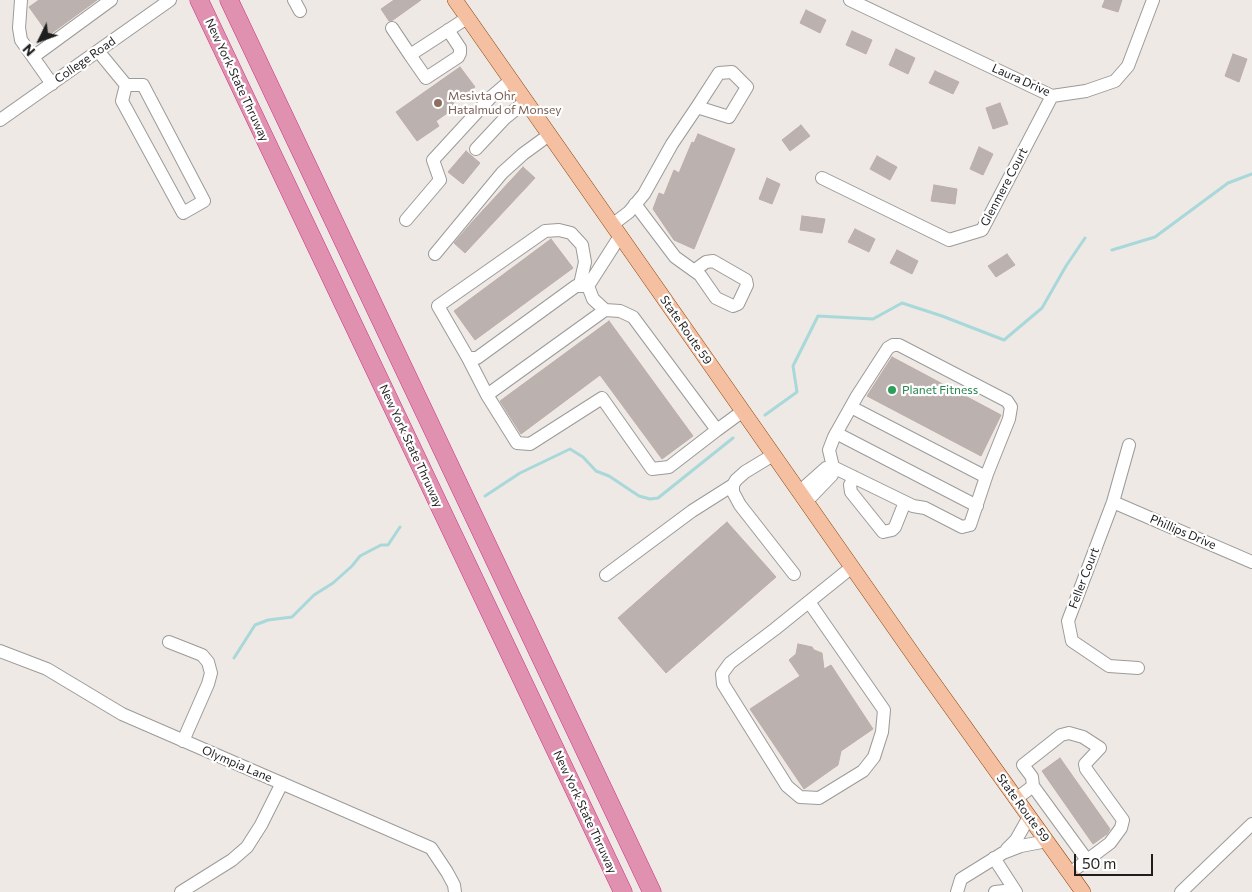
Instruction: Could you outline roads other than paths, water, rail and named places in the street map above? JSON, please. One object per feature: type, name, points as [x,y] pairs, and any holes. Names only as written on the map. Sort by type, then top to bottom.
[{"type":"highway","name":"New York State Thruway","points":[[199,0],[623,892]]},
{"type":"highway","name":"New York State Thruway","points":[[229,0],[652,892]]},
{"type":"main road","name":"State Route 59","points":[[455,0],[917,660],[1083,892]]},
{"type":"street","points":[[22,0],[19,28],[20,40],[52,84]]},
{"type":"street","points":[[33,57],[111,0]]},
{"type":"street","name":"College Road","points":[[0,120],[170,0]]},
{"type":"street","name":"Laura Drive","points":[[850,0],[1052,96],[1086,91],[1115,81],[1128,66],[1153,0]]},
{"type":"street","points":[[410,55],[467,18]]},
{"type":"street","points":[[392,28],[426,78],[458,57],[460,53],[460,48],[448,30]]},
{"type":"street","points":[[98,51],[126,85]]},
{"type":"street","points":[[406,220],[440,180],[434,160],[490,98],[511,80]]},
{"type":"street","points":[[126,85],[143,85],[204,201],[183,213],[122,101],[126,85]]},
{"type":"street","name":"Glenmere Court","points":[[822,178],[950,240],[982,230],[1052,96]]},
{"type":"street","points":[[476,149],[505,118],[526,101]]},
{"type":"street","points":[[588,286],[616,230],[644,194],[672,144],[697,107]]},
{"type":"street","points":[[435,254],[502,173],[523,154],[549,135]]},
{"type":"street","points":[[635,204],[675,256],[695,270]]},
{"type":"street","points":[[717,430],[633,318],[620,311],[605,310],[593,299],[588,286],[581,280],[585,262],[582,245],[571,233],[560,230],[544,231],[438,306],[487,395],[518,443],[530,444],[602,398],[652,469],[669,466],[743,411]]},
{"type":"street","points":[[468,358],[476,358],[576,286],[588,286]]},
{"type":"street","points":[[487,395],[605,310]]},
{"type":"street","points":[[803,497],[826,468],[833,467],[905,502],[925,508],[962,527],[970,525],[986,476],[1010,419],[1011,407],[1007,402],[900,345],[894,345],[888,348],[836,433],[829,450],[833,467]]},
{"type":"street","points":[[851,407],[986,476]]},
{"type":"street","points":[[836,433],[977,506]]},
{"type":"street","name":"Feller Court","points":[[1129,445],[1113,502],[1068,621],[1072,641],[1109,666],[1138,668]]},
{"type":"street","points":[[606,575],[692,511],[733,485],[745,472],[773,455]]},
{"type":"street","points":[[854,477],[850,485],[851,492],[883,532],[892,530],[895,527],[905,502]]},
{"type":"street","points":[[733,485],[733,492],[740,505],[794,574]]},
{"type":"street","name":"Phillips Drive","points":[[1113,502],[1252,562]]},
{"type":"street","points":[[809,602],[884,710],[882,732],[874,757],[863,771],[819,798],[800,797],[787,786],[723,684],[722,674],[730,662],[852,567]]},
{"type":"street","points":[[168,642],[202,655],[208,662],[211,673],[183,740]]},
{"type":"street","name":"Olympia Lane","points":[[0,652],[47,669],[122,714],[431,848],[447,872],[454,885],[455,892]]},
{"type":"street","points":[[1070,873],[1087,860],[1116,836],[1123,820],[1086,769],[1085,764],[1100,748],[1083,737],[1068,733],[1061,735],[1023,765],[1032,777],[1033,786],[1087,860]]},
{"type":"street","points":[[181,892],[232,860],[247,847],[282,783]]},
{"type":"street","points":[[1016,799],[1033,786]]},
{"type":"street","points":[[957,892],[961,879],[999,855],[1016,840],[1029,817]]},
{"type":"street","points":[[1181,892],[1252,824]]},
{"type":"street","points":[[999,855],[1021,846],[1046,841]]},
{"type":"street","points":[[995,892],[1015,891],[999,855]]},
{"type":"waterway","points":[[1112,250],[1155,237],[1228,183],[1252,174]]},
{"type":"waterway","points":[[765,415],[797,392],[793,366],[818,316],[873,319],[902,303],[1004,340],[1042,308],[1066,266],[1085,238]]},
{"type":"waterway","points":[[485,496],[520,473],[570,449],[583,457],[596,471],[609,476],[639,496],[650,499],[658,498],[733,438]]},
{"type":"waterway","points":[[234,658],[255,625],[268,620],[292,617],[314,595],[333,583],[352,566],[360,556],[381,545],[388,545],[400,527]]},
{"type":"place","name":"Mesivta Ohr Hatalmud of Monsey","points":[[438,103]]},
{"type":"place","name":"Planet Fitness","points":[[892,390]]}]
